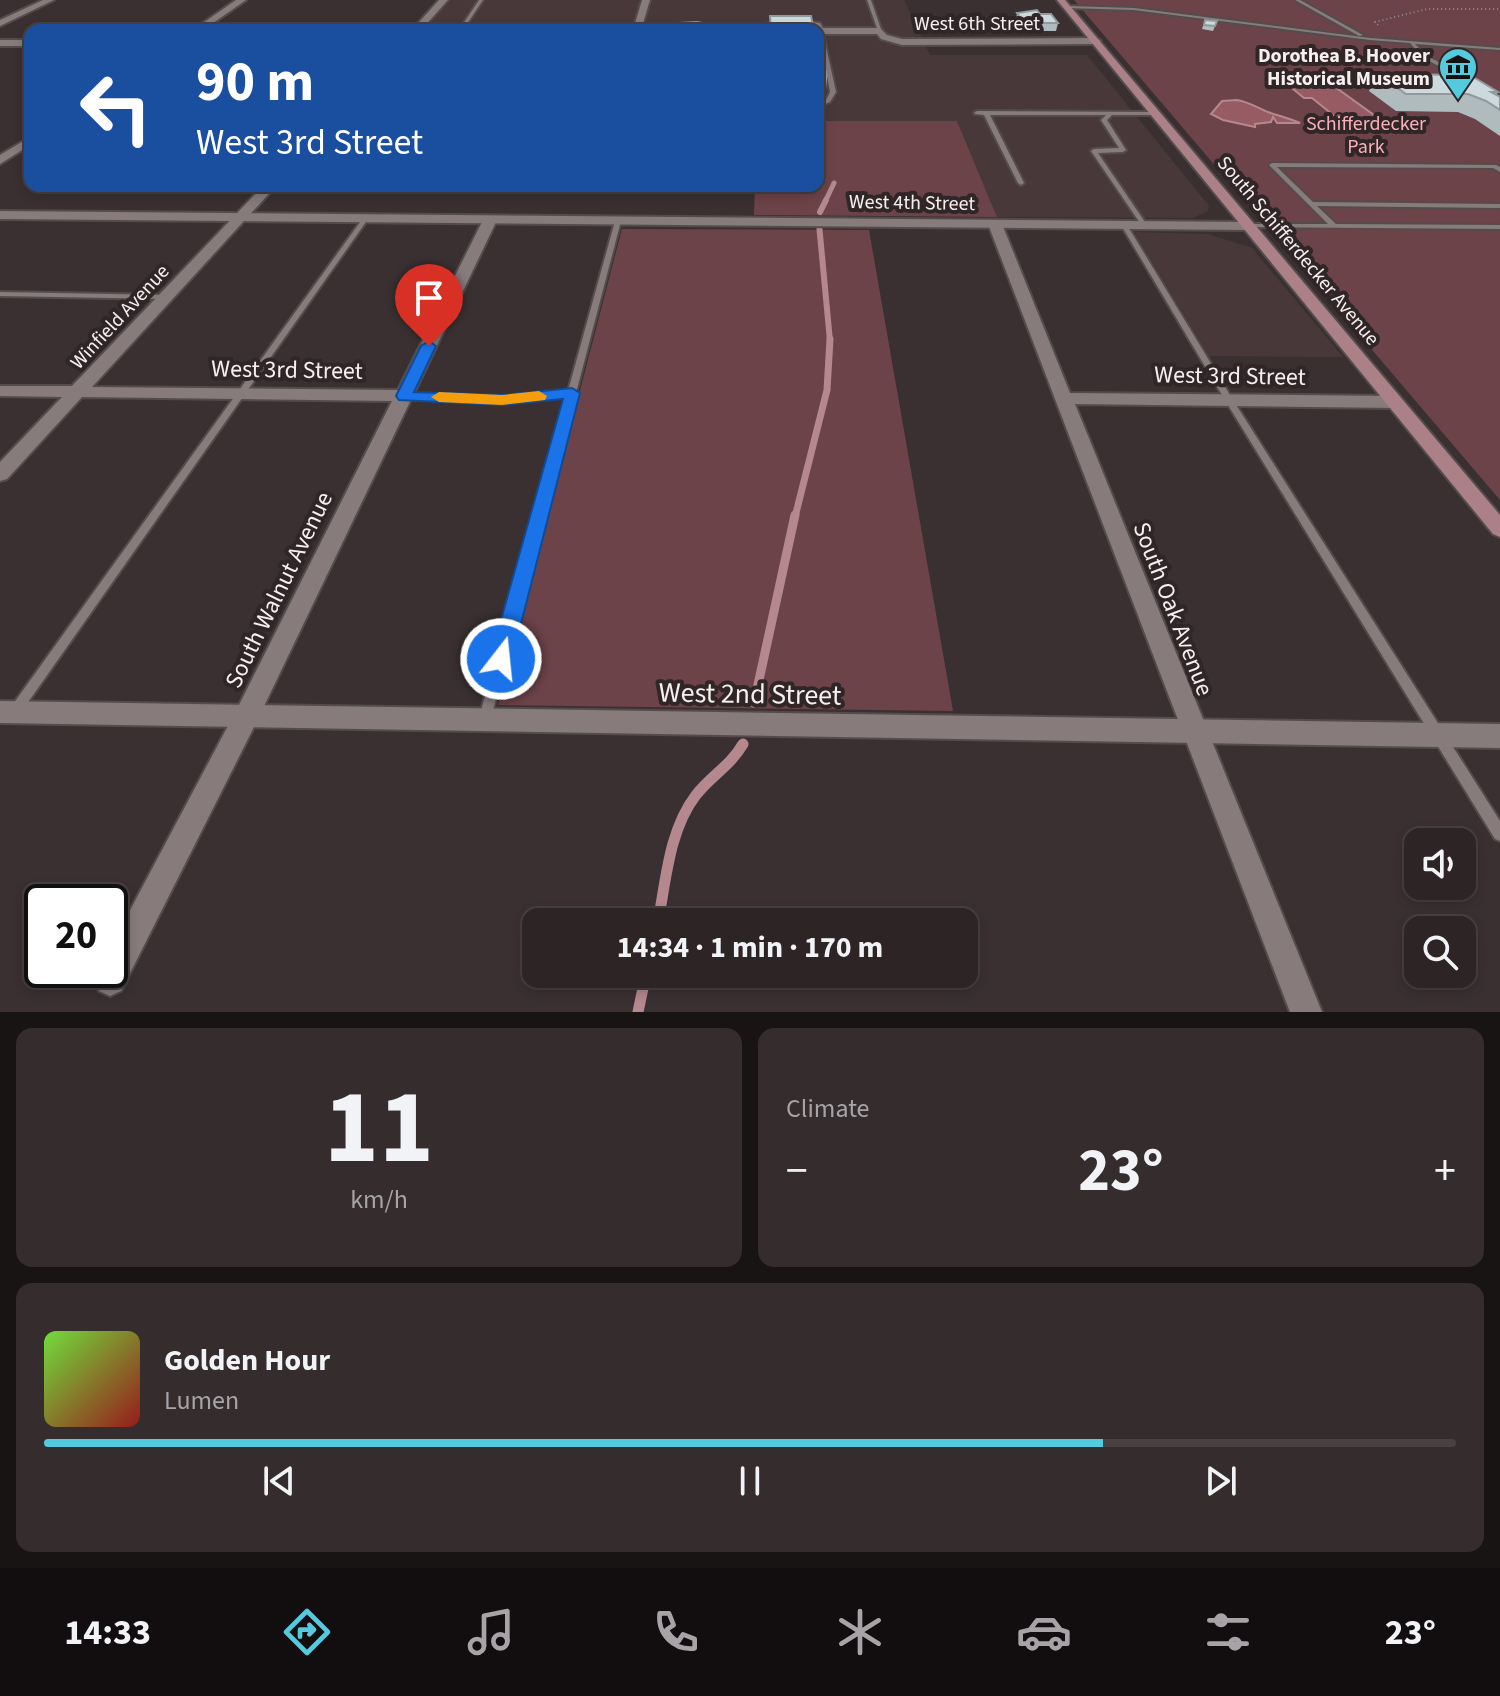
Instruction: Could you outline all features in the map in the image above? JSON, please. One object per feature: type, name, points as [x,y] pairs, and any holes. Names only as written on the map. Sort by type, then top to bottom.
[{"type":"main road","name":"South Schifferdecker Avenue","points":[[1064,4],[1500,529]]},
{"type":"street","points":[[3,20],[50,0]]},
{"type":"street","points":[[206,24],[242,0]]},
{"type":"street","points":[[422,24],[444,0]]},
{"type":"street","points":[[639,24],[646,0]]},
{"type":"street","name":"West 6th Street","points":[[767,24],[812,24]]},
{"type":"street","name":"West 6th Street","points":[[824,31],[880,31],[884,37],[902,42],[1096,41]]},
{"type":"street","points":[[0,43],[24,43]]},
{"type":"street","points":[[0,160],[24,144]]},
{"type":"street","name":"Winfield Avenue","points":[[0,474],[264,192]]},
{"type":"street","name":"West 4th Street","points":[[0,215],[1248,226]]},
{"type":"street","name":"South Walnut Avenue","points":[[128,945],[246,717],[490,220]]},
{"type":"street","name":"South Oak Avenue","points":[[995,224],[1306,1012]]},
{"type":"street","name":"West 3rd Street","points":[[0,391],[404,396]]},
{"type":"street","name":"West 3rd Street","points":[[1063,398],[1395,402]]},
{"type":"street","name":"West 2nd Street","points":[[7,712],[1500,736]]},
{"type":"lane","points":[[463,24],[481,0]]},
{"type":"lane","points":[[869,0],[880,31]]},
{"type":"lane","points":[[1297,0],[1370,39]]},
{"type":"lane","points":[[1064,4],[1134,9],[1370,39],[1500,49]]},
{"type":"lane","points":[[1412,43],[1425,57],[1474,82]]},
{"type":"lane","points":[[824,50],[833,92],[824,103]]},
{"type":"lane","points":[[977,113],[1155,113]]},
{"type":"lane","points":[[986,113],[1021,183]]},
{"type":"lane","points":[[1111,113],[1104,120],[1123,150],[1094,151],[1144,225]]},
{"type":"lane","points":[[1335,227],[1272,165],[1494,166],[1500,170]]},
{"type":"lane","points":[[1312,204],[1500,206]]},
{"type":"lane","points":[[7,712],[241,394],[365,219]]},
{"type":"lane","points":[[484,720],[618,221]]},
{"type":"lane","points":[[1124,225],[1229,400],[1500,834]]},
{"type":"lane","points":[[1248,226],[1500,227]]},
{"type":"lane","points":[[0,294],[166,297]]},
{"type":"lane","name":"West 3rd Street","points":[[404,396],[502,400],[572,393]]},
{"type":"path","points":[[1384,27],[1375,22],[1427,9],[1500,9]]},
{"type":"shaded area","points":[[449,0],[904,0],[930,55],[1087,55],[1209,206],[1208,211],[1193,218],[997,217],[957,121],[824,121],[824,24],[427,24]]},
{"type":"shaded area","points":[[1287,84],[1331,84],[1385,123],[1343,123],[1312,98],[1304,98]]},
{"type":"shaded area","points":[[1237,100],[1300,123],[1277,123],[1273,117],[1271,122],[1255,124],[1255,127],[1211,114],[1222,101]]},
{"type":"shaded area","points":[[1134,232],[1208,234],[1252,248],[1343,357],[1209,356]]},
{"type":"green space","name":"Schifferdecker Park","points":[[1074,0],[1500,0],[1500,500]]},
{"type":"green space","points":[[824,121],[957,121],[997,217],[754,215],[755,192],[824,192]]},
{"type":"green space","points":[[622,229],[869,230],[953,711],[498,705]]},
{"type":"building","points":[[1037,10],[1040,14],[1051,14],[1058,23],[1024,23],[1017,13]]},
{"type":"building","points":[[770,16],[811,16],[813,24],[771,24]]},
{"type":"building","points":[[1205,20],[1217,21],[1215,26],[1204,25]]},
{"type":"building","points":[[1378,74],[1470,75],[1498,92],[1491,92],[1500,97],[1500,110],[1468,94],[1406,94]]},
{"type":"waterway","points":[[825,202],[834,183]]},
{"type":"waterway","points":[[820,212],[825,202]]},
{"type":"waterway","points":[[819,224],[830,340]]},
{"type":"waterway","points":[[795,517],[827,390],[830,340]]},
{"type":"waterway","points":[[754,703],[795,515]]},
{"type":"waterway","points":[[661,908],[674,839],[687,809],[743,744]]},
{"type":"waterway","points":[[638,1012],[643,988]]},
{"type":"slow traffic","points":[[439,397],[502,400],[539,396]]},
{"type":"place","name":"Dorothea B. Hoover Historical Museum","points":[[1458,101]]},
{"type":"route","points":[[429,346],[404,396],[502,400],[572,393],[501,659]]}]
